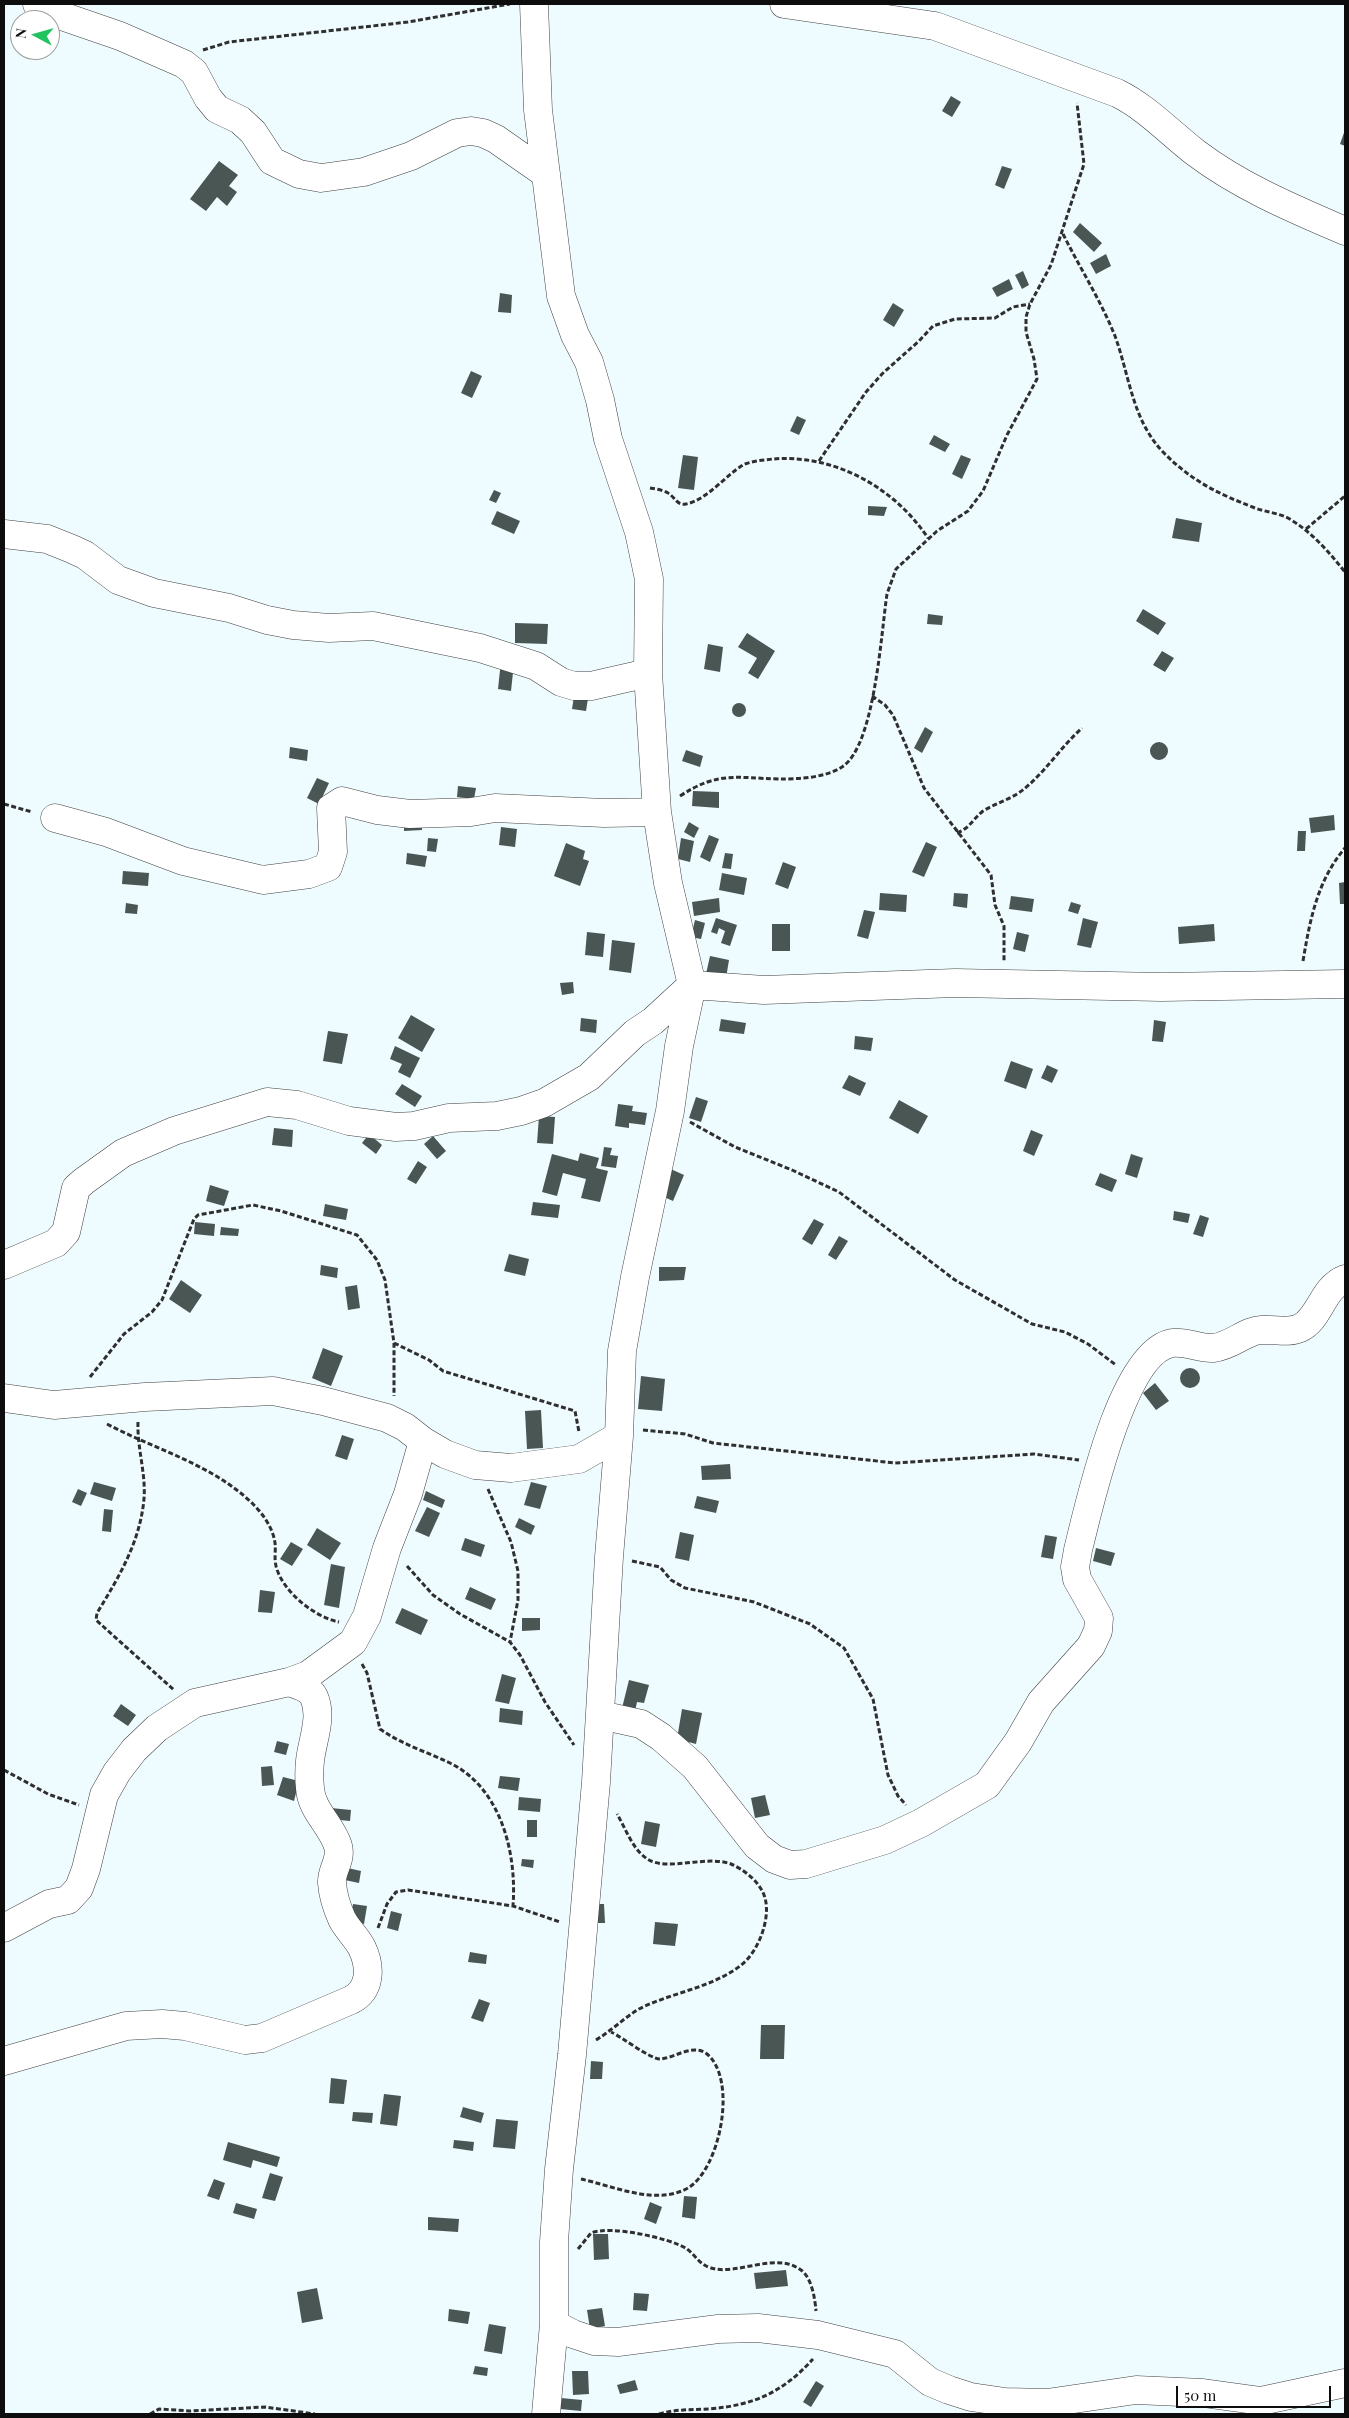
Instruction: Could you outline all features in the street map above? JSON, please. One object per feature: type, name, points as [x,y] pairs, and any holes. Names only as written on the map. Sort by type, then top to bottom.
[{"type":"street","points":[[37,4],[56,14],[112,33],[184,64],[194,72],[208,98],[217,109],[240,120],[253,132],[263,143],[272,161],[299,174],[321,178],[364,172],[411,156],[457,133],[471,131],[483,133],[496,139],[546,174]]},
{"type":"street","points":[[534,4],[538,110],[561,296],[575,335],[589,362],[608,439],[639,532],[649,579],[648,673],[657,812],[670,892],[692,985],[679,1046],[670,1111],[640,1250],[622,1351],[619,1436],[609,1557],[596,1782],[572,2054],[558,2169],[554,2242],[554,2324],[546,2414]]},
{"type":"street","points":[[784,4],[935,26],[1126,97],[1196,153],[1240,181],[1345,231]]},
{"type":"street","points":[[4,534],[47,539],[85,555],[118,580],[154,593],[229,608],[267,620],[293,625],[330,628],[362,625],[373,626],[470,646],[527,662],[561,682],[574,686],[591,686],[648,673]]},
{"type":"street","points":[[55,818],[106,832],[183,861],[262,880],[309,874],[328,867],[333,852],[331,808],[342,801],[377,810],[410,814],[471,812],[494,808],[604,813],[657,812]]},
{"type":"street","points":[[4,1265],[56,1243],[66,1232],[76,1188],[84,1181],[123,1153],[174,1131],[267,1102],[297,1105],[349,1121],[396,1127],[414,1126],[449,1118],[497,1116],[521,1111],[544,1103],[589,1077],[635,1033],[653,1021],[692,985],[764,990],[955,983],[1162,987],[1345,984]]},
{"type":"street","points":[[600,1715],[641,1724],[661,1737],[695,1767],[757,1846],[774,1859],[790,1865],[806,1864],[885,1840],[921,1823],[987,1784],[1018,1742],[1041,1702],[1091,1646],[1098,1631],[1099,1618],[1077,1579],[1075,1567],[1099,1462],[1135,1379],[1151,1355],[1174,1343],[1212,1348],[1229,1345],[1252,1332],[1293,1330],[1302,1327],[1309,1321],[1332,1287],[1345,1279]]},
{"type":"street","points":[[4,1398],[54,1405],[145,1397],[273,1391],[323,1401],[387,1418],[405,1427],[423,1442],[445,1454],[475,1465],[511,1468],[578,1459],[619,1436]]},
{"type":"street","points":[[4,1928],[49,1904],[68,1900],[79,1888],[86,1869],[98,1812],[104,1795],[117,1772],[134,1750],[158,1728],[191,1705],[218,1696],[289,1682],[308,1675],[358,1634],[387,1548],[408,1494],[423,1442]]},
{"type":"street","points":[[4,2061],[126,2026],[162,2024],[185,2026],[245,2040],[262,2038],[358,1997],[365,1988],[368,1978],[367,1964],[362,1948],[343,1921],[334,1900],[332,1880],[339,1862],[338,1846],[316,1807],[310,1790],[310,1762],[317,1721],[317,1707],[314,1696],[308,1689],[289,1682]]},
{"type":"street","points":[[554,2324],[573,2334],[594,2341],[618,2342],[718,2329],[758,2328],[825,2336],[895,2354],[930,2382],[949,2390],[970,2397],[1005,2402],[1047,2403],[1136,2390],[1203,2393],[1261,2401],[1345,2383]]},
{"type":"path","points":[[162,54],[197,52],[229,42],[408,22],[512,4]]},
{"type":"path","points":[[657,812],[694,787],[716,780],[736,776],[779,779],[805,778],[834,772],[851,758],[861,741],[872,696],[890,580],[896,569],[928,538],[968,511],[983,490],[1007,435],[1037,379],[1037,371],[1026,332],[1026,317],[1030,304],[1051,265],[1063,234],[1084,164],[1077,109],[1077,96],[1083,81]]},
{"type":"path","points":[[1063,234],[1115,337],[1134,405],[1148,431],[1164,452],[1198,482],[1220,494],[1285,516],[1306,529],[1325,547],[1345,572]]},
{"type":"path","points":[[819,461],[866,392],[882,374],[933,326],[955,319],[995,318],[1013,307],[1030,304]]},
{"type":"path","points":[[624,486],[660,490],[669,493],[676,502],[686,504],[715,488],[744,465],[787,458],[819,461],[845,470],[872,484],[908,511],[928,538]]},
{"type":"path","points":[[1306,529],[1345,496]]},
{"type":"path","points":[[872,696],[885,704],[893,715],[924,788],[991,875],[995,905],[1004,926],[1004,971],[1006,985]]},
{"type":"path","points":[[957,833],[970,826],[985,810],[1023,789],[1054,759],[1066,742],[1082,728]]},
{"type":"path","points":[[4,804],[55,818]]},
{"type":"path","points":[[1301,984],[1307,935],[1317,895],[1326,874],[1345,848]]},
{"type":"path","points":[[670,1111],[735,1147],[792,1170],[839,1192],[954,1280],[1032,1324],[1065,1332],[1088,1344],[1135,1379]]},
{"type":"path","points":[[69,1404],[124,1334],[152,1312],[162,1300],[194,1219],[198,1216],[253,1204],[357,1235],[378,1260],[385,1280],[394,1342],[393,1408],[387,1418]]},
{"type":"path","points":[[394,1342],[450,1373],[508,1388],[575,1410],[580,1424],[578,1459]]},
{"type":"path","points":[[145,1397],[138,1414],[137,1440],[142,1458],[144,1499],[135,1537],[124,1570],[97,1613],[96,1620],[191,1705]]},
{"type":"path","points":[[106,1424],[137,1440],[182,1457],[217,1476],[253,1504],[268,1522],[275,1541],[276,1565],[282,1582],[312,1610],[358,1634],[359,1659],[367,1673],[380,1730],[452,1764],[476,1780],[497,1810],[508,1843],[515,1881],[513,1906]]},
{"type":"path","points":[[619,1436],[641,1430],[657,1430],[685,1434],[713,1443],[895,1463],[1034,1454],[1099,1462]]},
{"type":"path","points":[[475,1465],[511,1542],[518,1571],[517,1606],[510,1642]]},
{"type":"path","points":[[387,1548],[412,1570],[433,1595],[460,1614],[510,1642],[520,1655],[545,1702],[576,1748]]},
{"type":"path","points":[[609,1557],[660,1566],[671,1580],[685,1588],[754,1602],[770,1608],[810,1624],[844,1648],[874,1699],[888,1775],[898,1796],[921,1823]]},
{"type":"path","points":[[4,1770],[48,1794],[98,1812]]},
{"type":"path","points":[[572,2054],[611,2032],[639,2009],[685,1993],[740,1966],[753,1953],[765,1916],[765,1898],[759,1885],[749,1875],[732,1864],[716,1860],[662,1863],[650,1861],[639,1853],[596,1782]]},
{"type":"path","points":[[362,1948],[373,1938],[387,1904],[396,1892],[408,1890],[513,1906],[556,1921],[582,1925]]},
{"type":"path","points":[[558,2169],[581,2178],[642,2194],[666,2194],[687,2188],[701,2176],[715,2148],[722,2123],[722,2089],[716,2068],[708,2055],[700,2050],[690,2050],[663,2058],[653,2058],[611,2032]]},
{"type":"path","points":[[554,2242],[579,2249],[591,2233],[614,2231],[662,2239],[687,2249],[703,2265],[712,2268],[721,2270],[776,2263],[792,2265],[801,2270],[809,2279],[825,2336],[803,2370],[773,2394],[749,2402],[659,2414]]},
{"type":"path","points":[[150,2414],[159,2409],[190,2413],[265,2407],[315,2414]]},
{"type":"building","points":[[951,96],[961,102],[952,117],[942,111]]},
{"type":"building","points":[[1345,130],[1345,146],[1340,144]]},
{"type":"building","points":[[219,161],[238,175],[229,186],[237,192],[227,206],[217,197],[206,211],[190,199]]},
{"type":"building","points":[[1002,166],[1012,169],[1004,189],[995,185]]},
{"type":"building","points":[[1080,223],[1102,243],[1094,252],[1073,232]]},
{"type":"building","points":[[1106,254],[1111,266],[1096,274],[1090,263]]},
{"type":"building","points":[[1023,271],[1029,285],[1022,289],[1015,275]]},
{"type":"building","points":[[1009,279],[1013,289],[997,297],[992,288]]},
{"type":"building","points":[[500,293],[512,295],[511,313],[498,312]]},
{"type":"building","points":[[893,303],[904,310],[894,327],[883,320]]},
{"type":"building","points":[[471,371],[482,376],[472,398],[461,393]]},
{"type":"building","points":[[797,416],[806,420],[799,435],[790,431]]},
{"type":"building","points":[[934,435],[950,444],[945,452],[929,444]]},
{"type":"building","points":[[683,455],[698,457],[694,490],[678,488]]},
{"type":"building","points":[[961,455],[971,459],[962,479],[952,474]]},
{"type":"building","points":[[494,490],[501,493],[496,503],[489,500]]},
{"type":"building","points":[[868,506],[887,507],[884,516],[868,515]]},
{"type":"building","points":[[497,511],[520,521],[514,534],[491,524]]},
{"type":"building","points":[[1176,518],[1202,523],[1199,542],[1172,538]]},
{"type":"building","points":[[1143,609],[1166,623],[1158,635],[1136,621]]},
{"type":"building","points":[[928,614],[943,616],[942,625],[927,624]]},
{"type":"building","points":[[515,623],[548,624],[547,644],[515,643]]},
{"type":"building","points":[[747,633],[775,651],[758,679],[748,673],[757,658],[738,647]]},
{"type":"building","points":[[708,644],[723,647],[720,672],[704,669]]},
{"type":"building","points":[[1162,651],[1174,658],[1165,672],[1153,665]]},
{"type":"building","points":[[501,661],[514,663],[511,691],[498,689]]},
{"type":"building","points":[[575,690],[589,692],[586,711],[572,709]]},
{"type":"building","points":[[739,703],[744,705],[746,710],[744,715],[739,717],[734,715],[732,710],[734,705]]},
{"type":"building","points":[[925,727],[933,732],[922,753],[914,748]]},
{"type":"building","points":[[1159,742],[1165,745],[1168,751],[1165,757],[1159,760],[1153,757],[1150,751],[1153,745]]},
{"type":"building","points":[[290,747],[308,750],[307,761],[289,758]]},
{"type":"building","points":[[686,750],[703,756],[700,767],[682,761]]},
{"type":"building","points":[[317,778],[329,783],[319,804],[307,798]]},
{"type":"building","points":[[458,786],[476,788],[474,799],[457,797]]},
{"type":"building","points":[[693,791],[719,792],[719,808],[692,806]]},
{"type":"building","points":[[1334,815],[1335,830],[1311,833],[1309,818]]},
{"type":"building","points":[[404,821],[422,821],[422,830],[404,831]]},
{"type":"building","points":[[689,822],[699,828],[694,838],[684,832]]},
{"type":"building","points":[[501,827],[517,829],[515,847],[499,845]]},
{"type":"building","points":[[1298,831],[1306,831],[1305,851],[1297,851]]},
{"type":"building","points":[[709,835],[719,839],[710,862],[700,857]]},
{"type":"building","points":[[428,838],[438,839],[436,852],[427,851]]},
{"type":"building","points":[[681,838],[694,841],[690,862],[678,859]]},
{"type":"building","points":[[926,842],[937,847],[924,877],[912,872]]},
{"type":"building","points":[[566,843],[585,851],[583,859],[589,861],[580,886],[554,876]]},
{"type":"building","points":[[407,853],[427,856],[425,867],[406,864]]},
{"type":"building","points":[[725,853],[733,854],[731,869],[722,868]]},
{"type":"building","points":[[783,862],[796,867],[788,889],[775,884]]},
{"type":"building","points":[[123,871],[149,873],[148,886],[122,884]]},
{"type":"building","points":[[722,873],[747,878],[744,895],[719,890]]},
{"type":"building","points":[[1345,882],[1345,904],[1340,904],[1339,883]]},
{"type":"building","points":[[880,893],[907,895],[906,912],[879,910]]},
{"type":"building","points":[[954,893],[968,894],[967,908],[953,906]]},
{"type":"building","points":[[1011,896],[1034,899],[1032,912],[1009,909]]},
{"type":"building","points":[[719,898],[720,912],[694,916],[692,902]]},
{"type":"building","points":[[1071,902],[1081,905],[1078,914],[1068,911]]},
{"type":"building","points":[[126,903],[138,905],[137,914],[125,913]]},
{"type":"building","points":[[864,910],[875,912],[868,939],[857,936]]},
{"type":"building","points":[[716,918],[737,925],[730,946],[721,943],[725,931],[719,928],[717,934],[711,932]]},
{"type":"building","points":[[1083,918],[1098,922],[1091,948],[1077,945]]},
{"type":"building","points":[[695,920],[705,923],[701,939],[691,937]]},
{"type":"building","points":[[772,924],[790,924],[790,951],[772,951]]},
{"type":"building","points":[[1214,924],[1215,941],[1179,944],[1178,927]]},
{"type":"building","points":[[587,932],[605,934],[603,957],[585,955]]},
{"type":"building","points":[[1017,932],[1029,935],[1025,952],[1013,949]]},
{"type":"building","points":[[612,940],[635,943],[631,973],[609,970]]},
{"type":"building","points":[[710,956],[729,960],[726,978],[706,974]]},
{"type":"building","points":[[573,982],[574,993],[562,995],[560,983]]},
{"type":"building","points":[[411,1015],[435,1029],[422,1052],[398,1038]]},
{"type":"building","points":[[581,1018],[597,1020],[596,1033],[580,1031]]},
{"type":"building","points":[[721,1019],[746,1023],[744,1034],[719,1031]]},
{"type":"building","points":[[1154,1020],[1166,1022],[1163,1042],[1152,1041]]},
{"type":"building","points":[[328,1031],[348,1034],[342,1064],[323,1061]]},
{"type":"building","points":[[855,1036],[873,1038],[871,1051],[854,1049]]},
{"type":"building","points":[[395,1046],[420,1058],[410,1078],[398,1072],[402,1064],[390,1059]]},
{"type":"building","points":[[1011,1061],[1033,1069],[1026,1089],[1004,1081]]},
{"type":"building","points":[[1047,1065],[1058,1070],[1052,1083],[1041,1078]]},
{"type":"building","points":[[849,1075],[866,1083],[860,1096],[842,1088]]},
{"type":"building","points":[[402,1084],[422,1096],[415,1107],[395,1094]]},
{"type":"building","points":[[696,1097],[708,1101],[701,1122],[689,1118]]},
{"type":"building","points":[[899,1100],[928,1116],[918,1134],[889,1118]]},
{"type":"building","points":[[618,1104],[633,1106],[632,1111],[647,1113],[645,1125],[629,1123],[629,1128],[615,1126]]},
{"type":"building","points":[[539,1116],[555,1117],[553,1144],[537,1143]]},
{"type":"building","points":[[274,1128],[293,1130],[292,1147],[272,1145]]},
{"type":"building","points":[[1031,1130],[1043,1135],[1034,1156],[1023,1151]]},
{"type":"building","points":[[369,1134],[382,1145],[376,1154],[362,1143]]},
{"type":"building","points":[[433,1136],[446,1151],[437,1159],[424,1144]]},
{"type":"building","points":[[604,1147],[612,1148],[610,1155],[618,1156],[616,1168],[601,1166]]},
{"type":"building","points":[[580,1153],[599,1158],[596,1168],[608,1171],[600,1202],[581,1198],[586,1179],[563,1173],[557,1196],[542,1192],[552,1154],[578,1161]]},
{"type":"building","points":[[1131,1154],[1143,1158],[1137,1178],[1125,1174]]},
{"type":"building","points":[[418,1161],[427,1167],[416,1184],[407,1179]]},
{"type":"building","points":[[664,1166],[684,1175],[673,1201],[653,1192]]},
{"type":"building","points":[[1100,1173],[1117,1180],[1112,1192],[1095,1185]]},
{"type":"building","points":[[210,1185],[229,1191],[224,1206],[206,1201]]},
{"type":"building","points":[[533,1202],[560,1205],[558,1218],[531,1215]]},
{"type":"building","points":[[325,1204],[348,1209],[346,1220],[323,1216]]},
{"type":"building","points":[[1174,1211],[1190,1214],[1188,1223],[1173,1220]]},
{"type":"building","points":[[1200,1215],[1209,1218],[1203,1237],[1193,1234]]},
{"type":"building","points":[[814,1219],[824,1224],[812,1245],[802,1239]]},
{"type":"building","points":[[195,1222],[215,1224],[214,1236],[194,1234]]},
{"type":"building","points":[[221,1227],[239,1229],[238,1236],[220,1235]]},
{"type":"building","points":[[839,1236],[848,1241],[836,1260],[828,1255]]},
{"type":"building","points":[[509,1254],[529,1259],[525,1276],[504,1271]]},
{"type":"building","points":[[321,1265],[338,1268],[337,1278],[320,1275]]},
{"type":"building","points":[[659,1267],[686,1267],[684,1280],[659,1281]]},
{"type":"building","points":[[181,1280],[202,1295],[190,1313],[169,1299]]},
{"type":"building","points":[[357,1285],[360,1308],[348,1310],[345,1287]]},
{"type":"building","points":[[323,1348],[343,1356],[331,1386],[312,1378]]},
{"type":"building","points":[[1190,1368],[1197,1371],[1200,1378],[1197,1385],[1190,1388],[1183,1385],[1180,1378],[1183,1371]]},
{"type":"building","points":[[641,1376],[665,1379],[662,1411],[638,1409]]},
{"type":"building","points":[[1155,1383],[1169,1401],[1156,1410],[1143,1393]]},
{"type":"building","points":[[541,1410],[543,1448],[527,1449],[525,1411]]},
{"type":"building","points":[[342,1435],[354,1439],[347,1460],[335,1456]]},
{"type":"building","points":[[730,1464],[731,1479],[702,1480],[701,1466]]},
{"type":"building","points":[[94,1482],[116,1488],[112,1501],[90,1494]]},
{"type":"building","points":[[531,1482],[547,1486],[540,1509],[524,1505]]},
{"type":"building","points":[[78,1489],[87,1493],[81,1506],[72,1502]]},
{"type":"building","points":[[426,1491],[445,1500],[442,1508],[423,1500]]},
{"type":"building","points":[[697,1496],[719,1501],[716,1513],[694,1508]]},
{"type":"building","points":[[427,1507],[440,1513],[429,1537],[415,1531]]},
{"type":"building","points":[[104,1509],[113,1510],[111,1532],[102,1531]]},
{"type":"building","points":[[519,1518],[535,1526],[531,1535],[515,1527]]},
{"type":"building","points":[[317,1528],[341,1543],[330,1560],[307,1545]]},
{"type":"building","points":[[680,1532],[694,1535],[689,1561],[675,1558]]},
{"type":"building","points":[[1045,1535],[1057,1537],[1053,1559],[1041,1557]]},
{"type":"building","points":[[465,1538],[485,1545],[481,1557],[461,1550]]},
{"type":"building","points":[[291,1542],[303,1549],[292,1566],[280,1559]]},
{"type":"building","points":[[1096,1548],[1115,1553],[1111,1566],[1093,1561]]},
{"type":"building","points":[[331,1564],[345,1567],[339,1608],[324,1605]]},
{"type":"building","points":[[470,1587],[496,1599],[491,1610],[465,1599]]},
{"type":"building","points":[[260,1590],[275,1592],[272,1613],[258,1612]]},
{"type":"building","points":[[402,1608],[428,1620],[421,1635],[395,1623]]},
{"type":"building","points":[[522,1618],[540,1618],[540,1630],[522,1631]]},
{"type":"building","points":[[502,1674],[516,1678],[509,1704],[495,1701]]},
{"type":"building","points":[[629,1680],[649,1685],[644,1703],[637,1702],[634,1716],[621,1712]]},
{"type":"building","points":[[121,1704],[136,1715],[128,1726],[113,1716]]},
{"type":"building","points":[[500,1708],[523,1711],[522,1725],[499,1722]]},
{"type":"building","points":[[682,1709],[702,1713],[696,1744],[677,1739]]},
{"type":"building","points":[[277,1741],[289,1744],[286,1755],[274,1752]]},
{"type":"building","points":[[272,1766],[274,1785],[262,1786],[261,1767]]},
{"type":"building","points":[[500,1776],[520,1778],[518,1791],[498,1788]]},
{"type":"building","points":[[283,1777],[299,1781],[294,1801],[277,1795]]},
{"type":"building","points":[[765,1795],[770,1815],[755,1818],[751,1798]]},
{"type":"building","points":[[519,1797],[541,1799],[540,1812],[518,1810]]},
{"type":"building","points":[[331,1808],[351,1810],[350,1821],[329,1819]]},
{"type":"building","points":[[527,1820],[537,1820],[537,1837],[527,1837]]},
{"type":"building","points":[[645,1821],[660,1824],[656,1847],[641,1844]]},
{"type":"building","points":[[522,1859],[534,1860],[533,1868],[521,1866]]},
{"type":"building","points":[[343,1867],[361,1871],[359,1883],[340,1879]]},
{"type":"building","points":[[353,1904],[367,1906],[364,1924],[350,1921]]},
{"type":"building","points":[[593,1904],[604,1904],[605,1923],[593,1923]]},
{"type":"building","points":[[391,1911],[402,1914],[398,1931],[387,1928]]},
{"type":"building","points":[[655,1922],[678,1924],[675,1946],[653,1944]]},
{"type":"building","points":[[470,1952],[487,1955],[486,1964],[468,1962]]},
{"type":"building","points":[[479,1999],[490,2003],[483,2022],[471,2018]]},
{"type":"building","points":[[761,2025],[785,2025],[784,2059],[760,2059]]},
{"type":"building","points":[[591,2061],[603,2062],[602,2079],[590,2079]]},
{"type":"building","points":[[331,2078],[347,2080],[344,2104],[329,2103]]},
{"type":"building","points":[[384,2094],[401,2096],[397,2126],[380,2124]]},
{"type":"building","points":[[463,2107],[484,2113],[481,2123],[460,2117]]},
{"type":"building","points":[[353,2112],[373,2113],[372,2123],[352,2121]]},
{"type":"building","points":[[496,2119],[518,2121],[515,2149],[493,2147]]},
{"type":"building","points":[[454,2140],[474,2142],[473,2151],[453,2148]]},
{"type":"building","points":[[228,2142],[280,2157],[277,2167],[253,2160],[251,2168],[223,2160]]},
{"type":"building","points":[[270,2173],[283,2177],[275,2201],[262,2198]]},
{"type":"building","points":[[214,2179],[225,2183],[219,2200],[207,2196]]},
{"type":"building","points":[[684,2196],[697,2197],[695,2219],[682,2217]]},
{"type":"building","points":[[650,2202],[662,2207],[656,2224],[644,2219]]},
{"type":"building","points":[[236,2203],[257,2209],[254,2219],[233,2213]]},
{"type":"building","points":[[428,2217],[459,2219],[458,2232],[428,2230]]},
{"type":"building","points":[[593,2234],[608,2234],[609,2259],[594,2260]]},
{"type":"building","points":[[786,2270],[788,2286],[756,2289],[754,2273]]},
{"type":"building","points":[[317,2288],[323,2319],[302,2323],[297,2292]]},
{"type":"building","points":[[634,2293],[649,2294],[647,2311],[633,2310]]},
{"type":"building","points":[[602,2308],[605,2326],[590,2329],[587,2310]]},
{"type":"building","points":[[449,2309],[470,2312],[468,2324],[448,2321]]},
{"type":"building","points":[[489,2324],[506,2327],[502,2354],[484,2351]]},
{"type":"building","points":[[475,2366],[488,2368],[487,2376],[473,2374]]},
{"type":"building","points":[[572,2371],[588,2371],[589,2394],[573,2395]]},
{"type":"building","points":[[635,2380],[638,2390],[620,2394],[617,2385]]},
{"type":"building","points":[[816,2381],[824,2386],[811,2407],[803,2402]]},
{"type":"building","points":[[561,2398],[582,2400],[581,2411],[560,2409]]}]
